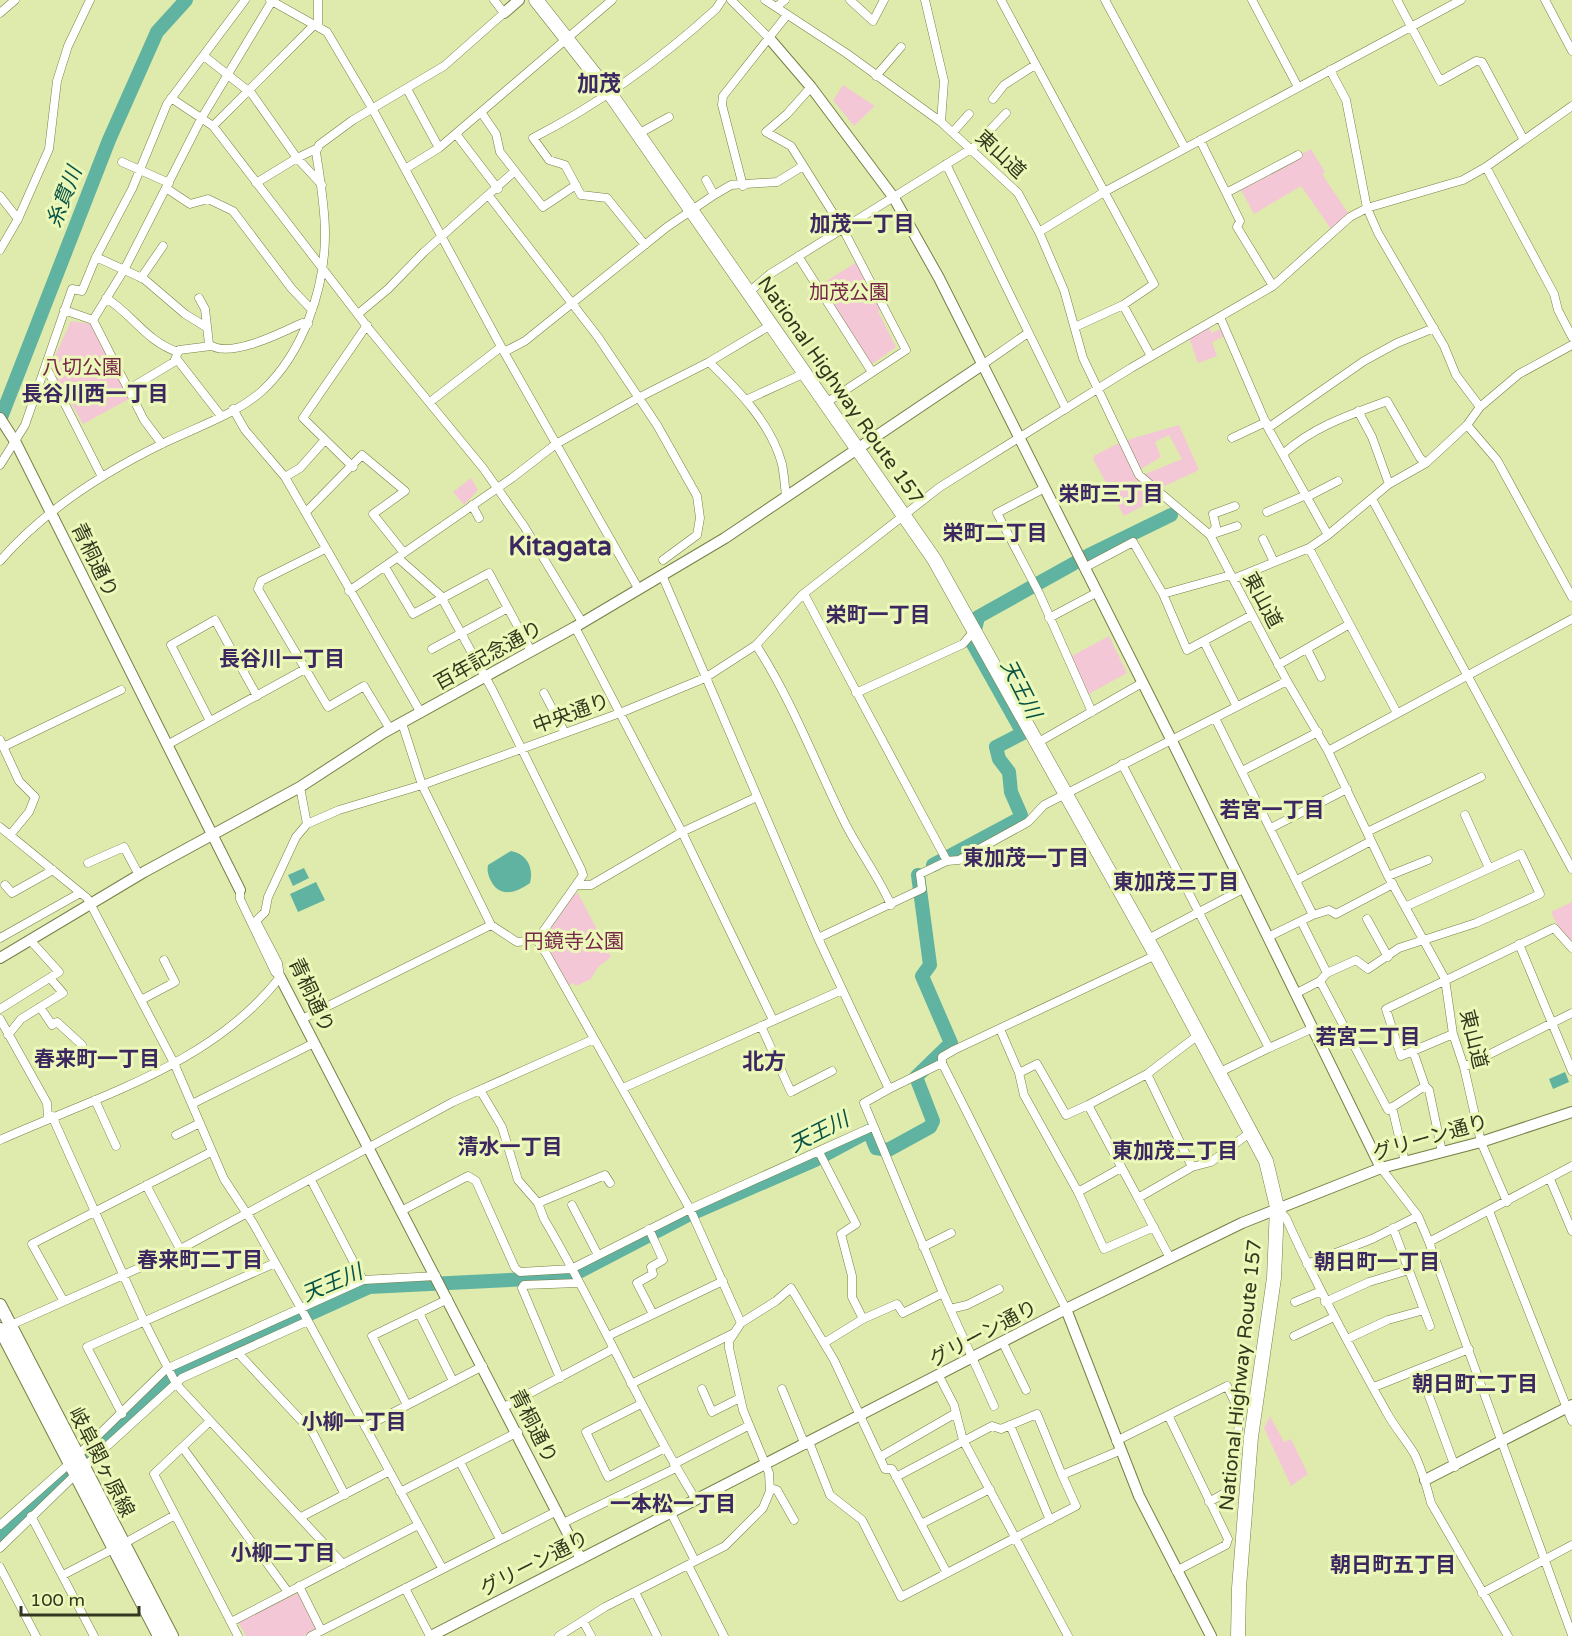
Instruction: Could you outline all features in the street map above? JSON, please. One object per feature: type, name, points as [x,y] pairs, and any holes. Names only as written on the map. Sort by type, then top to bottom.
[{"type":"highway","name":"National Highway Route 157","points":[[536,0],[611,94],[934,559],[1156,955],[1197,1036],[1252,1131],[1266,1161],[1277,1207],[1274,1278],[1250,1448],[1239,1588],[1238,1636]]},
{"type":"main road","name":"岐阜関ヶ原線","points":[[0,1305],[5,1327],[119,1546],[172,1636]]},
{"type":"main road","name":"岐阜関ヶ原線","points":[[119,1546],[159,1636]]},
{"type":"street","points":[[0,13],[15,0]]},
{"type":"street","points":[[0,250],[18,219],[50,150],[57,81],[68,46],[90,0]]},
{"type":"street","points":[[0,465],[16,443],[46,367],[72,289],[82,291],[96,257],[140,170],[171,98],[244,0]]},
{"type":"street","points":[[213,126],[316,25],[318,0]]},
{"type":"street","points":[[494,0],[504,13]]},
{"type":"street","points":[[256,183],[318,148],[372,108],[444,66],[519,0]]},
{"type":"street","points":[[405,169],[439,148],[612,0]]},
{"type":"street","points":[[645,245],[607,198],[581,195],[565,165],[549,160],[533,138],[611,94],[658,60],[716,9],[722,0]]},
{"type":"street","points":[[731,0],[769,38],[811,87],[894,198],[939,278],[1043,489],[1171,739],[1381,1168],[1418,1216],[1469,1349],[1544,1559],[1570,1623],[1572,1635]]},
{"type":"street","name":"東山道","points":[[765,0],[941,122],[1018,193],[1039,232],[1064,290],[1083,358],[1139,475],[1210,535],[1278,665],[1318,732],[1391,880],[1445,979],[1453,1034],[1464,1067],[1481,1142],[1507,1202]]},
{"type":"street","points":[[776,7],[785,0]]},
{"type":"street","points":[[850,0],[873,21],[884,0]]},
{"type":"street","points":[[926,0],[944,81],[941,122]]},
{"type":"street","points":[[1001,0],[1154,284],[1123,305],[1075,327]]},
{"type":"street","points":[[1105,0],[1185,148]]},
{"type":"street","points":[[1252,0],[1298,87]]},
{"type":"street","points":[[1397,0],[1440,81],[1476,61],[1482,62],[1524,140]]},
{"type":"street","points":[[1039,232],[1104,192],[1461,0]]},
{"type":"street","points":[[1545,0],[1572,51]]},
{"type":"street","points":[[93,320],[124,270],[201,119],[271,1],[327,32],[372,108],[503,350],[638,588]]},
{"type":"street","points":[[743,186],[722,105],[723,96],[787,15]]},
{"type":"street","points":[[876,76],[901,47]]},
{"type":"street","points":[[204,56],[252,94],[297,158],[322,185]]},
{"type":"street","points":[[993,99],[1004,85],[1035,65]]},
{"type":"street","points":[[1330,70],[1346,100],[1367,208],[1378,233],[1434,328],[1456,375],[1480,407]]},
{"type":"street","points":[[811,87],[787,114],[766,132],[791,146],[843,229],[906,350],[826,404]]},
{"type":"street","points":[[407,89],[439,148]]},
{"type":"street","points":[[171,98],[213,126],[321,268],[498,489],[578,624],[773,1020]]},
{"type":"street","name":"中央通り","points":[[307,824],[339,810],[422,785],[620,713],[705,678],[756,645],[804,594],[940,487],[1151,356],[1273,286],[1350,217],[1367,208],[1463,180],[1486,167],[1572,106]]},
{"type":"street","points":[[481,112],[496,134],[500,152],[543,207],[576,185]]},
{"type":"street","points":[[749,292],[770,274],[970,149],[1006,112]]},
{"type":"street","points":[[953,132],[969,114]]},
{"type":"street","points":[[639,134],[669,117]]},
{"type":"street","points":[[456,134],[498,189]]},
{"type":"street","points":[[1200,140],[1228,192],[1240,221],[1237,227],[1273,286]]},
{"type":"street","points":[[0,561],[20,539],[51,513],[102,477],[252,399],[268,384],[298,344],[308,324],[321,268],[325,235],[318,148]]},
{"type":"street","points":[[1228,192],[1298,155]]},
{"type":"street","points":[[122,162],[167,185],[190,204],[208,199],[233,211],[292,289],[312,310]]},
{"type":"street","points":[[946,164],[1066,409]]},
{"type":"street","points":[[430,402],[503,350],[525,341],[645,245],[714,195],[731,185],[777,182],[803,166]]},
{"type":"street","points":[[1486,167],[1554,294],[1558,310],[1572,337]]},
{"type":"street","points":[[358,314],[498,189],[515,171]]},
{"type":"street","points":[[705,180],[714,195]]},
{"type":"street","points":[[0,196],[18,219]]},
{"type":"street","points":[[489,196],[573,303],[657,425],[697,496],[699,510],[697,535],[663,560]]},
{"type":"street","points":[[141,278],[163,246]]},
{"type":"street","points":[[798,256],[872,372]]},
{"type":"street","points":[[96,257],[141,278],[185,314],[206,327]]},
{"type":"street","points":[[106,298],[118,305],[129,319],[156,342],[177,355],[220,416]]},
{"type":"street","points":[[199,298],[205,309],[206,327],[211,346]]},
{"type":"street","points":[[1123,305],[1151,356]]},
{"type":"street","points":[[64,310],[93,320],[144,420],[162,444]]},
{"type":"street","points":[[1220,317],[1267,425],[1328,535]]},
{"type":"street","points":[[129,389],[174,362],[179,350],[211,346],[232,348],[262,341],[302,323],[308,324]]},
{"type":"street","points":[[353,467],[303,418],[367,325]]},
{"type":"street","points":[[349,591],[498,489],[556,444],[638,398],[709,362],[771,325]]},
{"type":"street","points":[[1232,438],[1267,425],[1364,362],[1434,328]]},
{"type":"street","points":[[982,365],[1028,333]]},
{"type":"street","points":[[1163,594],[1232,577],[1309,548],[1389,484],[1426,463],[1467,425],[1480,407],[1519,374],[1572,345]]},
{"type":"street","points":[[709,362],[746,400],[771,439],[782,464],[786,496]]},
{"type":"street","name":"百年記念通り","points":[[0,958],[139,875],[300,787],[390,729],[485,678],[724,538],[982,365]]},
{"type":"street","points":[[46,367],[102,477]]},
{"type":"street","points":[[746,400],[805,373]]},
{"type":"street","points":[[1284,453],[1304,436],[1321,426],[1387,401],[1420,458],[1426,463]]},
{"type":"street","points":[[233,409],[245,430],[285,477],[421,713]]},
{"type":"street","points":[[1358,411],[1372,437],[1389,484]]},
{"type":"street","name":"青桐通り","points":[[0,418],[16,443],[278,963],[280,977],[368,1150],[518,1432],[581,1559]]},
{"type":"street","points":[[1467,425],[1497,460],[1572,597]]},
{"type":"street","points":[[285,477],[300,468],[324,441]]},
{"type":"street","points":[[306,512],[353,467],[362,455],[405,491],[373,514],[401,555],[442,598],[584,875],[537,940],[517,942],[491,926],[422,785],[402,723]]},
{"type":"street","points":[[1267,512],[1338,481]]},
{"type":"street","points":[[1043,489],[997,513],[1039,593],[1092,712]]},
{"type":"street","points":[[1372,499],[1572,869]]},
{"type":"street","points":[[472,505],[479,518]]},
{"type":"street","points":[[1210,535],[1216,527],[1213,514],[1235,506]]},
{"type":"street","points":[[1210,535],[1238,526]]},
{"type":"street","points":[[1263,539],[1274,561]]},
{"type":"street","points":[[1084,568],[1133,542],[1163,594],[1187,650],[1252,615]]},
{"type":"street","points":[[1309,548],[1348,625],[1397,713]]},
{"type":"street","points":[[325,549],[261,581],[258,585],[328,706],[364,686],[390,729]]},
{"type":"street","points":[[385,567],[412,614],[489,573],[531,651]]},
{"type":"street","points":[[662,575],[818,938],[888,1089]]},
{"type":"street","points":[[1049,618],[1096,593]]},
{"type":"street","points":[[804,594],[947,861]]},
{"type":"street","points":[[432,649],[508,608]]},
{"type":"street","points":[[1328,751],[1572,619]]},
{"type":"street","points":[[210,721],[171,645],[216,620],[257,696]]},
{"type":"street","points":[[1278,665],[1348,625]]},
{"type":"street","points":[[856,693],[963,644],[975,630]]},
{"type":"street","points":[[1204,642],[1236,705]]},
{"type":"street","points":[[756,645],[784,689],[847,826],[879,877],[891,905]]},
{"type":"street","points":[[1307,649],[1322,677]]},
{"type":"street","points":[[167,745],[305,669]]},
{"type":"street","points":[[818,938],[922,889],[920,874],[947,861],[959,860],[1028,822],[1044,805],[1215,718],[1236,705],[1287,681]]},
{"type":"street","points":[[1037,743],[1142,684]]},
{"type":"street","points":[[121,690],[2,743],[19,781],[35,797],[30,812],[3,831],[53,870],[91,905],[174,1063],[224,1179],[309,1321],[388,1472],[442,1568]]},
{"type":"street","points":[[544,693],[565,733]]},
{"type":"street","points":[[1215,718],[1313,915]]},
{"type":"street","points":[[1242,771],[1318,732]]},
{"type":"street","points":[[1122,764],[1269,1048]]},
{"type":"street","points":[[1367,832],[1481,777]]},
{"type":"street","points":[[256,921],[265,912],[268,897],[296,837],[307,824],[300,787]]},
{"type":"street","points":[[1271,828],[1347,789]]},
{"type":"street","points":[[577,885],[591,885],[682,832],[757,797]]},
{"type":"street","points":[[1465,816],[1489,868]]},
{"type":"street","points":[[1297,880],[1371,841]]},
{"type":"street","points":[[88,863],[124,846],[139,875]]},
{"type":"street","points":[[1295,994],[1320,981],[1327,973],[1356,960],[1368,969],[1399,948],[1476,923],[1540,894],[1521,854],[1407,906]]},
{"type":"street","points":[[1268,937],[1313,915],[1329,910],[1336,914],[1428,860]]},
{"type":"street","points":[[5,885],[12,893],[53,870]]},
{"type":"street","points":[[1146,940],[1243,889]]},
{"type":"street","points":[[0,1140],[95,1100],[174,1063],[235,1025],[280,977],[275,972],[245,911],[240,890]]},
{"type":"street","points":[[0,938],[80,893]]},
{"type":"street","points":[[1367,919],[1388,957]]},
{"type":"street","points":[[1301,921],[1327,973]]},
{"type":"street","points":[[302,1019],[491,926]]},
{"type":"street","points":[[1453,1034],[1401,1056],[1386,1009],[1554,928],[1572,948]]},
{"type":"street","points":[[0,1009],[58,972],[30,940]]},
{"type":"street","points":[[537,940],[690,1209],[741,1323]]},
{"type":"street","points":[[1520,944],[1572,1071]]},
{"type":"street","points":[[1156,955],[954,1050],[942,1057],[942,1063],[1066,1310],[1118,1446],[1176,1571],[1211,1636]]},
{"type":"street","points":[[141,1000],[175,982],[164,960]]},
{"type":"street","points":[[8,1035],[21,1019],[63,993],[50,978]]},
{"type":"street","points":[[1320,981],[1388,1110],[1425,1086]]},
{"type":"street","points":[[622,1088],[842,990]]},
{"type":"street","points":[[40,1007],[52,1024],[57,1022],[82,1045]]},
{"type":"street","points":[[1464,1067],[1572,1013]]},
{"type":"street","points":[[0,1019],[33,1073],[47,1102],[50,1117],[166,1369],[176,1384],[343,1564]]},
{"type":"street","points":[[761,1026],[791,1092],[832,1071]]},
{"type":"street","points":[[1000,1029],[1019,1073],[1024,1095],[1078,1192],[1104,1249],[1154,1227]]},
{"type":"street","points":[[1218,1073],[1311,1029]]},
{"type":"street","points":[[1019,1073],[1037,1064],[1066,1115],[1147,1074],[1197,1036]]},
{"type":"street","points":[[5,1327],[180,1250],[480,1090],[594,1039]]},
{"type":"street","points":[[192,1104],[314,1043]]},
{"type":"street","points":[[1413,1051],[1425,1086],[1429,1090],[1442,1152]]},
{"type":"street","points":[[942,1063],[864,1103],[923,1247],[994,1406]]},
{"type":"street","points":[[1147,1074],[1192,1167]]},
{"type":"street","points":[[480,1090],[502,1127],[518,1180],[538,1203],[641,1404],[696,1500]]},
{"type":"street","points":[[95,1100],[117,1146]]},
{"type":"street","points":[[1088,1105],[1170,1258]]},
{"type":"street","points":[[1392,1107],[1405,1162]]},
{"type":"street","name":"グリーン通り","points":[[430,1636],[1066,1310],[1277,1207],[1381,1168],[1481,1142],[1572,1112]]},
{"type":"street","points":[[176,1135],[200,1123]]},
{"type":"street","points":[[401,1211],[468,1176],[476,1181],[516,1268],[520,1272],[571,1269],[690,1209],[872,1127]]},
{"type":"street","points":[[1138,1198],[1192,1167],[1211,1162],[1252,1131]]},
{"type":"street","points":[[63,1300],[32,1244],[211,1152]]},
{"type":"street","points":[[819,1152],[855,1224],[841,1234],[852,1276],[852,1297],[863,1319]]},
{"type":"street","points":[[1429,1242],[1572,1166]]},
{"type":"street","points":[[1078,1192],[1121,1168]]},
{"type":"street","points":[[538,1203],[605,1175],[610,1183]]},
{"type":"street","points":[[1550,1179],[1572,1231]]},
{"type":"street","points":[[311,1180],[363,1280]]},
{"type":"street","points":[[146,1185],[180,1250]]},
{"type":"street","points":[[572,1205],[598,1255]]},
{"type":"street","points":[[1277,1207],[1286,1218],[1319,1292],[1387,1414],[1414,1455],[1425,1480],[1431,1503],[1508,1636]]},
{"type":"street","points":[[1489,1211],[1569,1406],[1572,1421]]},
{"type":"street","points":[[1307,1264],[1418,1216]]},
{"type":"street","points":[[1393,1228],[1430,1326]]},
{"type":"street","points":[[649,1229],[663,1260],[651,1266],[653,1274],[637,1283],[653,1314]]},
{"type":"street","points":[[923,1247],[951,1233]]},
{"type":"street","points":[[122,1414],[87,1347],[275,1263]]},
{"type":"street","points":[[1325,1302],[1369,1282],[1409,1270]]},
{"type":"street","points":[[0,1548],[166,1369],[363,1280],[436,1275]]},
{"type":"street","points":[[608,1336],[723,1281]]},
{"type":"street","points":[[560,1378],[522,1288],[524,1285],[578,1282]]},
{"type":"street","points":[[559,1636],[635,1592],[725,1546],[741,1533],[763,1508],[770,1488],[766,1465],[748,1426],[729,1341],[741,1323],[776,1301],[791,1288],[824,1343],[885,1468],[892,1468],[947,1574]]},
{"type":"street","points":[[950,1309],[967,1305],[999,1289]]},
{"type":"street","points":[[1295,1302],[1319,1292]]},
{"type":"street","points":[[824,1343],[863,1319],[897,1304],[903,1312],[943,1293]]},
{"type":"street","points":[[407,1405],[372,1336],[448,1299]]},
{"type":"street","points":[[1347,1339],[1388,1320],[1424,1310]]},
{"type":"street","points":[[419,1313],[453,1381]]},
{"type":"street","points":[[1294,1336],[1334,1317]]},
{"type":"street","points":[[0,1525],[182,1378],[309,1321]]},
{"type":"street","points":[[631,1384],[736,1333]]},
{"type":"street","points":[[1003,1343],[1026,1390]]},
{"type":"street","points":[[504,1407],[613,1349]]},
{"type":"street","points":[[1374,1387],[1469,1349]]},
{"type":"street","points":[[238,1353],[313,1433],[345,1495]]},
{"type":"street","points":[[365,1427],[483,1366]]},
{"type":"street","points":[[1419,1369],[1455,1467]]},
{"type":"street","points":[[939,1376],[956,1413],[963,1440],[1068,1636]]},
{"type":"street","points":[[1062,1475],[1227,1386],[1240,1413],[1240,1434],[1232,1489],[1209,1502]]},
{"type":"street","points":[[702,1389],[712,1412],[740,1398]]},
{"type":"street","points":[[782,1389],[830,1495],[862,1520],[901,1597],[1076,1506],[1037,1414],[1001,1429],[992,1426],[896,1477]]},
{"type":"street","points":[[641,1404],[586,1432],[608,1477],[665,1448]]},
{"type":"street","points":[[1425,1480],[1455,1467],[1569,1406]]},
{"type":"street","points":[[880,1457],[956,1413]]},
{"type":"street","points":[[1169,1417],[1228,1539],[1226,1545],[1176,1571]]},
{"type":"street","points":[[210,1421],[154,1474],[238,1636]]},
{"type":"street","points":[[1010,1425],[1050,1520]]},
{"type":"street","points":[[563,1523],[748,1426]]},
{"type":"street","points":[[400,1492],[518,1432]]},
{"type":"street","points":[[183,1448],[288,1592]]},
{"type":"street","points":[[460,1462],[500,1539]]},
{"type":"street","points":[[301,1517],[388,1472]]},
{"type":"street","points":[[770,1488],[777,1490],[794,1520]]},
{"type":"street","points":[[921,1524],[990,1489]]},
{"type":"street","points":[[311,1636],[557,1511]]},
{"type":"street","points":[[672,1513],[724,1636]]},
{"type":"street","points":[[63,1575],[175,1515]]},
{"type":"street","points":[[31,1516],[94,1636]]},
{"type":"street","points":[[231,1622],[418,1525]]},
{"type":"street","points":[[1482,1593],[1572,1545]]},
{"type":"street","points":[[0,1567],[36,1636]]},
{"type":"street","points":[[299,1587],[321,1630]]},
{"type":"street","points":[[405,1588],[430,1636]]},
{"type":"street","points":[[635,1592],[657,1636]]},
{"type":"street","points":[[583,1621],[591,1636]]},
{"type":"green space","points":[[843,85],[875,106],[854,126],[833,100]]},
{"type":"green space","points":[[1311,149],[1325,172],[1322,174],[1348,213],[1331,229],[1301,186],[1254,214],[1240,188]]},
{"type":"green space","name":"加茂公園","points":[[857,262],[881,309],[878,311],[896,347],[871,365],[820,285]]},
{"type":"green space","name":"八切公園","points":[[71,321],[92,324],[129,399],[83,424],[50,367]]},
{"type":"green space","points":[[1209,327],[1212,333],[1222,328],[1225,336],[1212,342],[1217,356],[1198,363],[1189,338]]},
{"type":"green space","points":[[1179,425],[1199,470],[1158,489],[1143,475],[1182,459],[1169,435],[1155,442],[1161,457],[1139,470],[1127,440]]},
{"type":"green space","points":[[1120,444],[1139,481],[1157,498],[1124,516],[1093,459],[1095,455]]},
{"type":"green space","points":[[471,478],[478,490],[464,505],[453,492]]},
{"type":"green space","points":[[1109,636],[1127,673],[1087,695],[1070,657]]},
{"type":"green space","name":"円鏡寺公園","points":[[578,893],[611,957],[598,967],[591,979],[576,986],[573,983],[568,986],[543,937],[570,898]]},
{"type":"green space","points":[[1572,902],[1572,944],[1558,927],[1551,912]]},
{"type":"green space","points":[[1270,1416],[1284,1442],[1291,1439],[1308,1474],[1291,1486],[1264,1428]]},
{"type":"green space","points":[[298,1593],[317,1629],[304,1636],[246,1636],[238,1622]]},
{"type":"water","points":[[511,851],[521,855],[528,862],[531,872],[530,883],[514,891],[503,892],[490,879],[488,865]]},
{"type":"water","points":[[304,868],[309,878],[293,886],[288,875]]},
{"type":"water","points":[[316,882],[325,900],[298,912],[290,894]]},
{"type":"water","points":[[1565,1072],[1569,1082],[1553,1089],[1549,1079]]},
{"type":"waterway","name":"糸貫川","points":[[0,420],[109,140],[157,32],[186,0]]},
{"type":"waterway","name":"天王川","points":[[933,865],[1019,819],[1021,815],[1011,792],[1009,772],[999,759],[996,747],[1023,733],[972,642],[978,617],[1089,555],[1171,515]]},
{"type":"waterway","name":"天王川","points":[[0,1535],[170,1380],[190,1368],[369,1287],[569,1277],[686,1216],[815,1160],[869,1131],[876,1148],[888,1150],[930,1127],[933,1121],[916,1077],[951,1043],[922,976],[930,965],[918,875]]},
{"type":"district","name":"加茂","points":[[599,83]]},
{"type":"district","name":"加茂一丁目","points":[[862,224]]},
{"type":"district","name":"長谷川西一丁目","points":[[95,394]]},
{"type":"district","name":"栄町三丁目","points":[[1111,494]]},
{"type":"district","name":"栄町二丁目","points":[[995,533]]},
{"type":"district","name":"Kitagata","points":[[560,546]]},
{"type":"district","name":"栄町一丁目","points":[[878,615]]},
{"type":"district","name":"長谷川一丁目","points":[[282,659]]},
{"type":"district","name":"若宮一丁目","points":[[1272,810]]},
{"type":"district","name":"東加茂一丁目","points":[[1026,858]]},
{"type":"district","name":"東加茂三丁目","points":[[1176,882]]},
{"type":"district","name":"若宮二丁目","points":[[1368,1037]]},
{"type":"district","name":"春来町一丁目","points":[[97,1059]]},
{"type":"district","name":"北方","points":[[764,1061]]},
{"type":"district","name":"清水一丁目","points":[[510,1147]]},
{"type":"district","name":"東加茂二丁目","points":[[1175,1151]]},
{"type":"district","name":"春来町二丁目","points":[[200,1260]]},
{"type":"district","name":"朝日町一丁目","points":[[1377,1262]]},
{"type":"district","name":"朝日町二丁目","points":[[1475,1384]]},
{"type":"district","name":"小柳一丁目","points":[[354,1422]]},
{"type":"district","name":"一本松一丁目","points":[[673,1504]]},
{"type":"district","name":"小柳二丁目","points":[[283,1553]]},
{"type":"district","name":"朝日町五丁目","points":[[1393,1565]]}]
